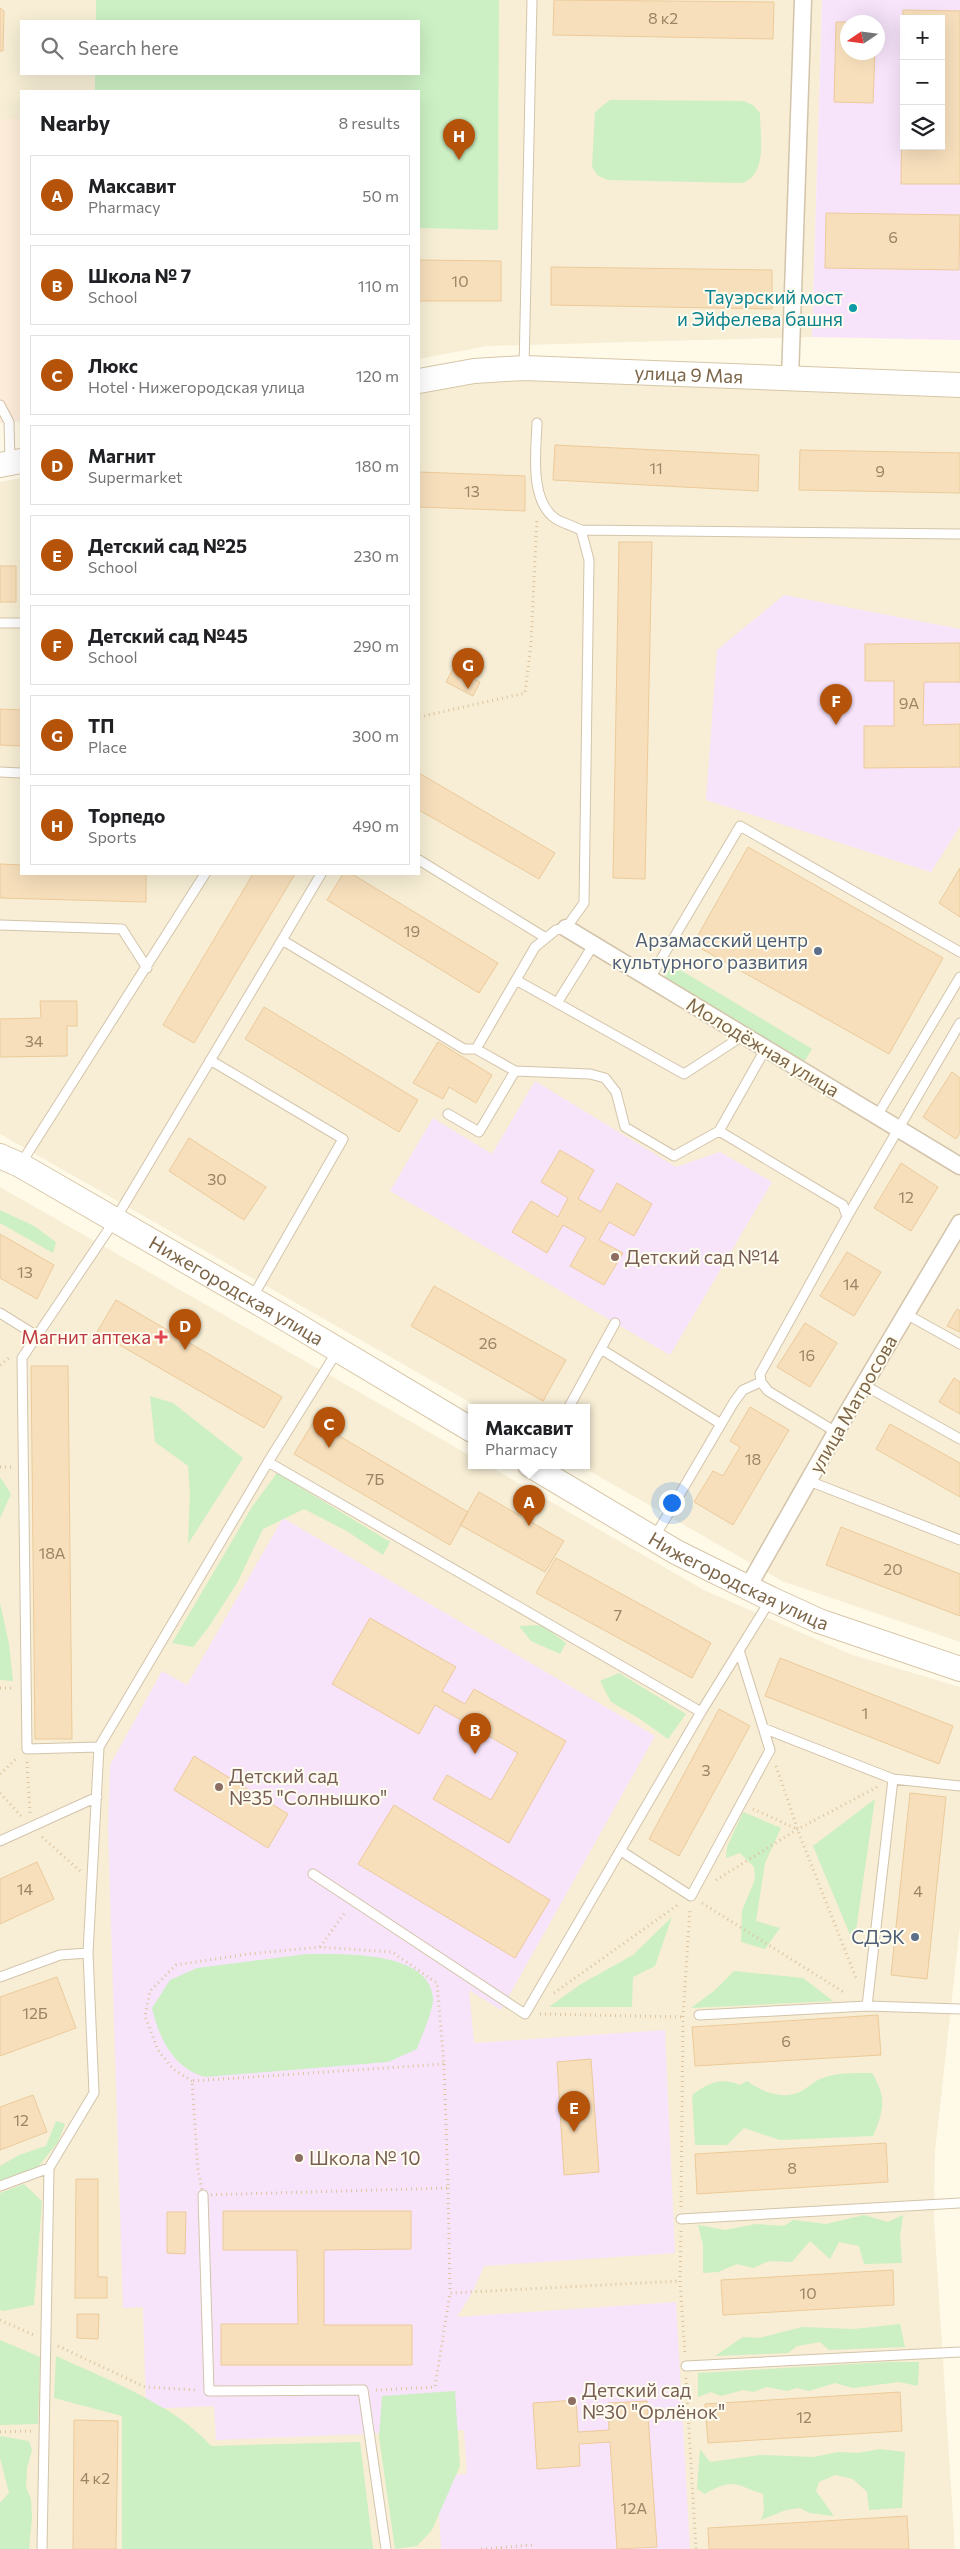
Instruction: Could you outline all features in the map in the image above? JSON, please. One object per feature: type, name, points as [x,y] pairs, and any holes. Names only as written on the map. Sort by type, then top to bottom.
[{"type":"street","points":[[790,379],[803,0]]},
{"type":"street","name":"улица 9 Мая","points":[[420,381],[474,371],[524,368],[960,384]]},
{"type":"street","name":"Молодёжная улица","points":[[566,928],[960,1166]]},
{"type":"street","name":"Нижегородская улица","points":[[10,1161],[251,1298],[468,1428]]},
{"type":"street","name":"улица Матросова","points":[[748,1587],[836,1432],[960,1223]]},
{"type":"street","name":"Нижегородская улица","points":[[539,1469],[676,1552],[771,1599],[820,1621],[960,1669]]},
{"type":"lane","points":[[524,368],[532,0]]},
{"type":"lane","points":[[0,405],[5,423],[10,463]]},
{"type":"lane","points":[[537,423],[536,466],[538,496],[554,518],[581,530],[960,534]]},
{"type":"lane","points":[[476,1049],[535,947],[556,930],[566,928],[584,903],[589,560],[581,530]]},
{"type":"lane","points":[[0,623],[20,623]]},
{"type":"lane","points":[[0,772],[20,773]]},
{"type":"lane","points":[[650,978],[740,826],[960,952]]},
{"type":"lane","points":[[420,861],[546,938]]},
{"type":"lane","points":[[10,1161],[147,968],[204,875]]},
{"type":"lane","points":[[99,1747],[27,1749],[22,1358],[115,1220],[320,875]]},
{"type":"lane","points":[[0,925],[122,929],[147,968]]},
{"type":"lane","points":[[282,940],[464,1049],[476,1049],[515,1071],[590,1074],[605,1078],[616,1092],[625,1127],[674,1156],[718,1131],[766,1048]]},
{"type":"lane","points":[[557,1003],[594,944]]},
{"type":"lane","points":[[877,1116],[960,976]]},
{"type":"lane","points":[[516,980],[684,1074],[744,1035]]},
{"type":"lane","points":[[836,1432],[768,1391],[761,1382],[760,1374],[897,1128],[960,1023]]},
{"type":"lane","points":[[210,1060],[343,1139],[251,1298]]},
{"type":"lane","points":[[448,1114],[479,1132],[515,1071]]},
{"type":"lane","points":[[718,1131],[843,1205],[847,1216]]},
{"type":"lane","points":[[0,1313],[37,1336]]},
{"type":"lane","points":[[906,1314],[960,1344]]},
{"type":"lane","points":[[571,1404],[615,1323]]},
{"type":"lane","points":[[601,1349],[721,1424]]},
{"type":"lane","points":[[42,2549],[48,2168],[94,2093],[88,1953],[99,1747],[268,1462],[338,1350]]},
{"type":"lane","points":[[653,1539],[743,1390],[761,1382]]},
{"type":"lane","points":[[864,1385],[960,1439]]},
{"type":"lane","points":[[268,1462],[701,1712]]},
{"type":"lane","points":[[809,1481],[960,1540]]},
{"type":"lane","points":[[313,1874],[525,2014],[701,1712],[771,1599]]},
{"type":"lane","points":[[621,1851],[691,1896],[770,1750],[738,1650]]},
{"type":"lane","points":[[763,1728],[893,1779],[960,1786]]},
{"type":"lane","points":[[867,2006],[893,1779]]},
{"type":"lane","points":[[0,1841],[96,1797]]},
{"type":"lane","points":[[0,1977],[60,1955],[88,1953]]},
{"type":"lane","points":[[699,2015],[867,2006],[960,2010]]},
{"type":"lane","points":[[0,2186],[48,2168]]},
{"type":"lane","points":[[202,2195],[209,2391],[363,2390],[386,2549]]},
{"type":"lane","points":[[681,2219],[960,2203]]},
{"type":"lane","points":[[686,2366],[960,2352]]},
{"type":"path","points":[[420,717],[525,693],[531,644],[538,496]]},
{"type":"path","points":[[0,1774],[27,1749]]},
{"type":"path","points":[[27,1749],[31,1827]]},
{"type":"path","points":[[770,1750],[798,1829],[867,2006]]},
{"type":"path","points":[[0,1793],[31,1827],[92,1882]]},
{"type":"path","points":[[742,1804],[798,1829]]},
{"type":"path","points":[[691,1896],[867,2006]]},
{"type":"path","points":[[320,1947],[352,1900]]},
{"type":"path","points":[[363,2390],[435,2387],[450,2294],[444,2064],[437,1982],[392,1952],[320,1947],[248,1954],[176,1965],[150,1991],[145,2016],[158,2050],[173,2069],[192,2080],[444,2064]]},
{"type":"path","points":[[525,2014],[699,2015]]},
{"type":"path","points":[[192,2080],[198,2170],[202,2195],[448,2188]]},
{"type":"path","points":[[450,2294],[680,2281]]},
{"type":"path","points":[[0,2320],[145,2387],[209,2391]]},
{"type":"path","points":[[0,2432],[44,2431]]},
{"type":"path","points":[[481,2549],[532,2545]]},
{"type":"shaded area","points":[[0,0],[96,0],[96,20],[20,20],[20,75],[95,75],[95,90],[20,90],[20,119],[0,119]]},
{"type":"shaded area","points":[[499,0],[822,0],[812,337],[487,346],[420,359],[420,228],[498,229]]},
{"type":"shaded area","points":[[822,0],[960,0],[960,340],[812,337]]},
{"type":"shaded area","points":[[0,119],[20,119],[20,421],[0,423]]},
{"type":"shaded area","points":[[500,377],[960,396],[960,1642],[782,1581],[586,1469],[590,1469],[590,1404],[473,1404],[0,1134],[0,482],[20,478],[20,875],[420,875],[420,394]]},
{"type":"shaded area","points":[[784,595],[960,629],[960,826],[931,872],[706,800],[717,650]]},
{"type":"shaded area","name":"Детский сад №14","points":[[535,1081],[676,1167],[720,1152],[772,1182],[670,1355],[390,1191],[433,1118],[492,1154]]},
{"type":"shaded area","points":[[0,1187],[468,1454],[468,1469],[494,1469],[704,1590],[850,1654],[960,1687],[960,1926],[935,2152],[934,2219],[955,2549],[0,2549]]},
{"type":"shaded area","points":[[283,1518],[655,1736],[501,2010],[469,1990],[474,2043],[665,2030],[675,2253],[484,2266],[472,2293],[457,2317],[676,2302],[690,2549],[441,2549],[437,2476],[467,2474],[464,2430],[216,2440],[214,2406],[146,2409],[143,2307],[123,2308],[108,1829],[110,1765],[162,1671],[187,1685]]},
{"type":"green space","points":[[96,0],[499,0],[498,230],[420,228],[420,90],[95,90],[95,75],[420,75],[420,20],[96,20]]},
{"type":"green space","points":[[610,100],[744,101],[754,106],[760,113],[761,153],[756,172],[742,183],[608,180],[598,176],[592,167],[595,112]]},
{"type":"green space","points":[[672,965],[812,1049],[804,1062],[664,978]]},
{"type":"green space","points":[[0,1210],[34,1226],[56,1242],[53,1253],[0,1223]]},
{"type":"green space","points":[[150,1396],[173,1403],[243,1458],[188,1544],[190,1493],[188,1466],[155,1442]]},
{"type":"green space","points":[[277,1473],[390,1542],[383,1555],[345,1530],[304,1509],[263,1529],[237,1583],[208,1628],[193,1647],[172,1643],[252,1507]]},
{"type":"green space","points":[[0,1477],[11,1494],[0,1518]]},
{"type":"green space","points":[[0,1603],[9,1644],[13,1681],[0,1680]]},
{"type":"green space","points":[[542,1625],[566,1643],[560,1654],[531,1641],[519,1626]]},
{"type":"green space","points":[[619,1673],[686,1714],[668,1739],[640,1719],[611,1702],[600,1681]]},
{"type":"green space","points":[[875,1799],[854,1944],[813,1846]]},
{"type":"green space","points":[[743,1812],[781,1828],[765,1863],[756,1921],[780,1928],[765,1949],[741,1942],[742,1911],[755,1879],[754,1867],[740,1853],[726,1858],[727,1847]]},
{"type":"green space","points":[[672,1917],[655,1966],[633,1977],[632,2007],[549,2007],[581,1984],[633,1955]]},
{"type":"green space","points":[[307,1954],[360,1955],[381,1958],[416,1970],[428,1982],[433,1997],[429,2016],[417,2049],[388,2062],[205,2077],[184,2067],[163,2041],[152,2008],[170,1980],[197,1968]]},
{"type":"green space","points":[[734,1971],[803,1978],[833,2001],[691,2008],[715,1990]]},
{"type":"green space","points":[[872,2073],[882,2097],[880,2119],[873,2136],[780,2140],[744,2128],[727,2145],[695,2145],[692,2095],[709,2084],[721,2081],[740,2085],[747,2081],[766,2092],[787,2095],[802,2091],[824,2077]]},
{"type":"green space","points":[[56,2121],[65,2124],[58,2142],[37,2168],[0,2182],[0,2166],[19,2155],[46,2146]]},
{"type":"green space","points":[[24,2184],[42,2201],[34,2305],[3,2311],[0,2310],[0,2193]]},
{"type":"green space","points":[[864,2215],[888,2222],[903,2215],[900,2237],[902,2263],[864,2264],[859,2246],[839,2242],[830,2259],[810,2241],[792,2262],[769,2261],[753,2268],[737,2264],[718,2272],[703,2273],[703,2245],[698,2225],[725,2230],[756,2224],[784,2226],[793,2220],[826,2224]]},
{"type":"green space","points":[[900,2324],[905,2347],[829,2350],[820,2342],[797,2346],[788,2353],[715,2356],[743,2337],[759,2338],[802,2327],[854,2329]]},
{"type":"green space","points":[[0,2340],[40,2357],[38,2424],[0,2425]]},
{"type":"green space","points":[[56,2356],[159,2405],[196,2431],[211,2446],[360,2442],[373,2549],[122,2549],[122,2416],[54,2398]]},
{"type":"green space","points":[[887,2362],[919,2362],[918,2386],[899,2382],[853,2388],[835,2383],[809,2391],[797,2388],[787,2391],[767,2387],[753,2392],[743,2390],[721,2396],[711,2392],[698,2397],[698,2373]]},
{"type":"green space","points":[[455,2391],[460,2466],[432,2530],[417,2546],[395,2549],[379,2437],[382,2396]]},
{"type":"green space","points":[[0,2436],[29,2441],[32,2450],[27,2468],[26,2487],[31,2499],[32,2518],[29,2549],[0,2549],[0,2503],[9,2493],[0,2458]]},
{"type":"green space","points":[[700,2449],[710,2462],[760,2455],[814,2457],[838,2452],[858,2453],[880,2449],[905,2452],[902,2508],[869,2510],[867,2492],[853,2479],[835,2475],[819,2482],[816,2491],[834,2516],[810,2513],[800,2508],[786,2510],[761,2520],[764,2511],[763,2494],[734,2484],[722,2486],[705,2494],[697,2489]]},
{"type":"building","points":[[554,0],[774,2],[773,39],[553,35]]},
{"type":"building","points":[[0,8],[4,11],[3,51],[0,51]]},
{"type":"building","points":[[903,10],[960,11],[960,184],[901,184],[901,150],[945,150],[945,15],[903,15]]},
{"type":"building","points":[[836,22],[840,22],[840,60],[875,60],[873,103],[834,102]]},
{"type":"building","points":[[826,213],[960,215],[959,270],[825,268]]},
{"type":"building","points":[[420,260],[501,261],[501,301],[420,301]]},
{"type":"building","points":[[551,267],[772,270],[772,309],[551,305]]},
{"type":"building","points":[[555,445],[759,455],[758,491],[553,480]]},
{"type":"building","points":[[800,450],[960,453],[960,493],[799,490]]},
{"type":"building","points":[[420,472],[525,476],[525,511],[420,507]]},
{"type":"building","points":[[619,542],[652,542],[645,879],[613,878]]},
{"type":"building","points":[[0,566],[16,566],[16,602],[0,602]]},
{"type":"building","points":[[960,643],[960,682],[924,682],[923,725],[960,724],[960,767],[864,768],[864,726],[894,726],[894,681],[865,681],[865,644]]},
{"type":"building","points":[[453,669],[480,682],[473,696],[446,682]]},
{"type":"building","points":[[0,709],[20,710],[20,746],[0,745]]},
{"type":"building","points":[[420,774],[555,853],[539,879],[420,811]]},
{"type":"building","name":"Арзамасский центр культурного развития","points":[[748,847],[943,958],[889,1054],[693,944]]},
{"type":"building","points":[[0,864],[20,865],[20,875],[146,875],[146,902],[0,898]]},
{"type":"building","points":[[960,868],[960,917],[939,903]]},
{"type":"building","points":[[252,875],[294,875],[194,1043],[163,1025]]},
{"type":"building","points":[[342,875],[354,875],[498,963],[479,993],[327,900]]},
{"type":"building","points":[[40,1001],[77,1001],[77,1026],[67,1026],[67,1056],[0,1057],[0,1019],[41,1018]]},
{"type":"building","points":[[264,1007],[418,1100],[399,1132],[245,1039]]},
{"type":"building","points":[[438,1042],[492,1075],[476,1103],[449,1087],[443,1099],[413,1083]]},
{"type":"building","points":[[952,1072],[960,1078],[960,1133],[956,1139],[923,1117]]},
{"type":"building","points":[[189,1138],[266,1187],[244,1220],[169,1171]]},
{"type":"building","points":[[560,1150],[594,1170],[578,1199],[601,1212],[617,1183],[652,1204],[634,1236],[609,1222],[599,1240],[623,1253],[604,1285],[570,1266],[586,1238],[563,1225],[547,1253],[512,1232],[531,1201],[558,1217],[568,1198],[541,1182]]},
{"type":"building","points":[[901,1163],[938,1187],[911,1231],[874,1208]]},
{"type":"building","points":[[0,1234],[54,1265],[37,1299],[0,1278]]},
{"type":"building","points":[[847,1252],[881,1272],[854,1316],[820,1296]]},
{"type":"building","points":[[434,1286],[566,1360],[543,1401],[411,1326]]},
{"type":"building","points":[[116,1300],[282,1397],[264,1428],[97,1332]]},
{"type":"building","points":[[957,1309],[960,1311],[960,1332],[947,1326]]},
{"type":"building","points":[[805,1323],[837,1343],[810,1387],[777,1367]]},
{"type":"building","points":[[31,1366],[68,1366],[72,1739],[35,1739]]},
{"type":"building","points":[[954,1378],[960,1382],[960,1414],[939,1402]]},
{"type":"building","points":[[750,1407],[789,1430],[733,1525],[694,1502],[713,1471],[723,1476],[740,1447],[730,1441]]},
{"type":"building","points":[[314,1421],[468,1512],[450,1545],[294,1454]]},
{"type":"building","points":[[890,1424],[960,1463],[960,1497],[876,1449]]},
{"type":"building","points":[[479,1492],[564,1541],[545,1572],[460,1525]]},
{"type":"building","points":[[841,1527],[960,1574],[960,1616],[826,1565]]},
{"type":"building","points":[[556,1558],[711,1643],[692,1678],[536,1593]]},
{"type":"building","points":[[370,1618],[456,1667],[442,1691],[465,1704],[474,1689],[566,1741],[509,1843],[433,1799],[447,1775],[491,1800],[518,1753],[435,1705],[419,1734],[332,1684]]},
{"type":"building","points":[[780,1658],[953,1726],[939,1764],[765,1696]]},
{"type":"building","points":[[719,1709],[750,1726],[679,1856],[649,1839]]},
{"type":"building","points":[[194,1756],[288,1814],[268,1848],[174,1790]]},
{"type":"building","points":[[910,1793],[946,1797],[927,1979],[891,1975]]},
{"type":"building","points":[[394,1805],[550,1900],[515,1958],[358,1864]]},
{"type":"building","points":[[37,1862],[54,1899],[0,1924],[0,1879]]},
{"type":"building","points":[[57,1977],[76,2028],[0,2056],[0,1997]]},
{"type":"building","points":[[878,2015],[881,2055],[695,2066],[692,2027]]},
{"type":"building","points":[[591,2059],[599,2172],[564,2175],[557,2062]]},
{"type":"building","points":[[33,2095],[47,2132],[0,2150],[0,2107]]},
{"type":"building","points":[[886,2143],[888,2182],[697,2194],[695,2154]]},
{"type":"building","points":[[76,2179],[98,2179],[98,2277],[107,2277],[107,2298],[75,2298]]},
{"type":"building","points":[[223,2211],[411,2211],[411,2249],[324,2250],[324,2325],[412,2325],[412,2365],[221,2365],[221,2324],[298,2324],[297,2250],[223,2250]]},
{"type":"building","points":[[167,2212],[186,2212],[185,2254],[167,2253]]},
{"type":"building","points":[[893,2270],[894,2305],[723,2315],[721,2280]]},
{"type":"building","points":[[77,2314],[99,2314],[98,2339],[77,2338]]},
{"type":"building","points":[[900,2392],[902,2431],[708,2443],[705,2404]]},
{"type":"building","points":[[576,2400],[578,2432],[609,2430],[608,2403],[647,2401],[657,2547],[617,2549],[610,2442],[579,2444],[580,2466],[537,2469],[533,2403]]},
{"type":"building","points":[[74,2420],[118,2421],[116,2549],[73,2549]]},
{"type":"building","points":[[907,2516],[909,2549],[709,2549],[708,2528]]},
{"type":"place","name":"Торпедо","points":[[459,160]]},
{"type":"place","name":"Тауэрский мост и Эйфелева башня","points":[[853,308]]},
{"type":"place","name":"ТП","points":[[468,689]]},
{"type":"place","name":"Детский сад №45","points":[[836,725]]},
{"type":"place","name":"Арзамасский центр культурного развития","points":[[818,951]]},
{"type":"place","name":"Детский сад №14","points":[[615,1257]]},
{"type":"place","name":"Магнит аптека","points":[[161,1337]]},
{"type":"place","name":"Магнит","points":[[185,1350]]},
{"type":"place","name":"Люкс","points":[[329,1448]]},
{"type":"place","name":"Максавит","points":[[529,1526]]},
{"type":"place","name":"Школа № 7","points":[[475,1754]]},
{"type":"place","name":"Детский сад №35 \"Солнышко\"","points":[[219,1787]]},
{"type":"place","name":"СДЭК","points":[[915,1937]]},
{"type":"place","name":"Детский сад №25","points":[[574,2132]]},
{"type":"place","name":"Школа № 10","points":[[299,2158]]},
{"type":"place","name":"Детский сад №30 \"Орлёнок\"","points":[[572,2401]]}]
